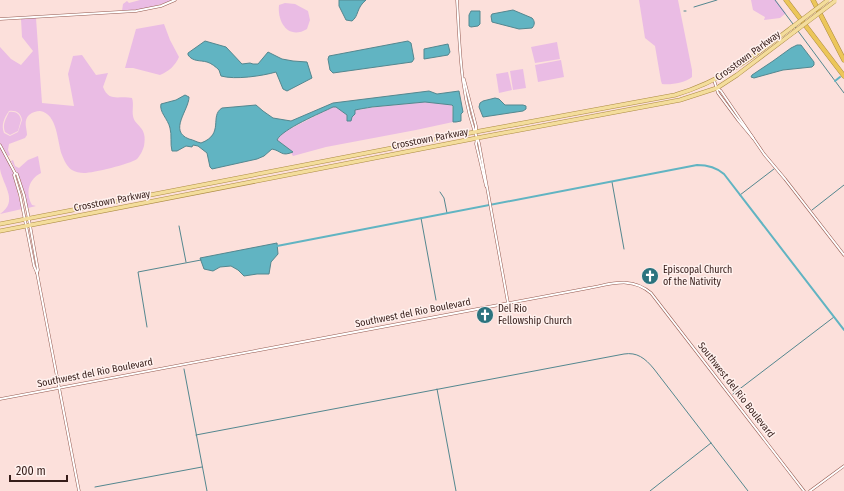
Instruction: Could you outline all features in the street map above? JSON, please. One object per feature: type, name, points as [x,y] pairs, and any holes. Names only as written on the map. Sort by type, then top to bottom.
[{"type":"highway","points":[[786,0],[844,76]]},
{"type":"highway","points":[[813,0],[844,60]]},
{"type":"main road","name":"Crosstown Parkway","points":[[0,224],[675,95],[704,85],[729,73],[828,0]]},
{"type":"main road","name":"Crosstown Parkway","points":[[0,231],[680,100],[718,88],[835,0]]},
{"type":"street","points":[[0,19],[136,12],[161,6],[175,0]]},
{"type":"street","points":[[457,0],[458,35],[463,76],[476,126],[508,303]]},
{"type":"street","points":[[714,80],[718,88],[718,93],[732,113],[754,139],[764,154],[844,256]]},
{"type":"street","points":[[0,145],[17,174],[20,183],[34,266],[37,273],[79,491]]},
{"type":"street","name":"Southwest del Rio Boulevard","points":[[0,399],[621,282],[636,284],[647,289],[804,491]]},
{"type":"street","points":[[810,491],[844,466]]},
{"type":"shaded area","points":[[140,0],[172,0],[148,8],[122,11],[123,4],[127,1],[129,3]]},
{"type":"shaded area","points":[[639,0],[678,0],[692,70],[692,77],[686,81],[662,84],[655,46],[645,38]]},
{"type":"shaded area","points":[[751,0],[776,0],[786,13],[780,18],[764,20],[765,17],[753,10]]},
{"type":"shaded area","points":[[285,3],[295,4],[308,11],[310,20],[307,29],[301,32],[295,32],[286,28],[282,23],[279,12],[279,5]]},
{"type":"shaded area","points":[[36,18],[42,103],[74,106],[68,74],[73,56],[82,55],[96,75],[108,73],[103,87],[108,95],[112,97],[132,98],[134,120],[143,131],[145,139],[143,149],[137,159],[120,166],[95,172],[82,173],[73,171],[67,165],[60,150],[54,123],[46,113],[40,111],[33,112],[27,117],[27,135],[25,138],[9,144],[8,150],[10,155],[8,156],[0,143],[0,47],[11,59],[21,65],[33,51],[22,37],[21,19]],"holes":[[[9,111],[19,114],[22,120],[18,132],[10,136],[4,133],[3,124]]]},
{"type":"shaded area","points":[[164,24],[179,57],[174,66],[160,75],[133,68],[125,68],[136,29]]},
{"type":"shaded area","points":[[557,42],[560,59],[535,63],[531,47]]},
{"type":"shaded area","points":[[561,60],[564,77],[538,82],[535,65]]},
{"type":"shaded area","points":[[523,69],[526,88],[513,90],[510,71]]},
{"type":"shaded area","points":[[508,72],[512,90],[499,93],[496,74]]},
{"type":"shaded area","points":[[425,102],[452,105],[453,122],[326,147],[293,156],[291,153],[293,152],[277,140],[284,132],[333,107],[336,107],[348,115],[348,117],[352,117],[355,110]]},
{"type":"shaded area","points":[[9,112],[17,113],[21,120],[18,131],[10,135],[5,132],[4,126]]},
{"type":"shaded area","points":[[0,147],[14,172],[13,175],[22,209],[0,214],[6,209],[9,199],[0,169]]},
{"type":"shaded area","points":[[38,156],[41,173],[31,182],[29,186],[30,200],[32,205],[36,206],[28,208],[20,179],[11,161],[13,160],[15,166],[19,168],[28,160]]},
{"type":"water","points":[[339,0],[366,0],[352,21],[346,20],[339,6]]},
{"type":"water","points":[[513,10],[532,18],[534,20],[534,26],[532,28],[519,29],[492,22],[492,14]]},
{"type":"water","points":[[471,11],[480,11],[480,24],[478,26],[469,26],[469,15]]},
{"type":"water","points":[[205,41],[226,47],[242,64],[258,64],[268,52],[282,59],[307,62],[312,78],[287,91],[283,89],[276,72],[248,77],[234,78],[221,76],[219,70],[212,64],[194,60],[188,55],[188,53]]},
{"type":"water","points":[[408,41],[411,43],[414,59],[412,62],[333,73],[330,70],[328,59],[329,56]]},
{"type":"water","points":[[448,44],[450,52],[448,55],[424,59],[424,49]]},
{"type":"water","points":[[797,45],[801,45],[814,62],[812,67],[783,70],[754,78],[751,77],[752,75]]},
{"type":"water","points":[[429,91],[437,94],[459,91],[463,112],[461,114],[461,121],[453,122],[452,105],[425,102],[355,110],[355,114],[351,121],[347,121],[347,115],[336,107],[333,107],[294,126],[280,136],[277,140],[293,152],[284,154],[272,149],[264,156],[257,159],[212,169],[210,167],[207,153],[198,146],[186,146],[177,151],[172,151],[170,128],[162,113],[161,107],[161,104],[176,100],[185,95],[189,97],[181,120],[180,131],[189,139],[201,143],[213,135],[218,111],[222,108],[256,105],[273,118],[291,121],[333,103]]},
{"type":"water","points":[[495,98],[499,99],[505,105],[523,105],[526,106],[526,109],[523,111],[483,117],[479,107],[480,103]]},
{"type":"water","points":[[277,243],[278,254],[271,262],[269,274],[244,276],[231,266],[220,267],[213,271],[204,269],[200,258]]},
{"type":"waterway","points":[[694,7],[717,0]]},
{"type":"waterway","points":[[775,0],[796,28]]},
{"type":"waterway","points":[[798,31],[844,93]]},
{"type":"waterway","points":[[835,81],[840,77]]},
{"type":"waterway","points":[[277,246],[697,165],[705,165],[715,168],[724,174],[844,330]]},
{"type":"waterway","points":[[740,195],[774,169]]},
{"type":"waterway","points":[[612,182],[624,249]]},
{"type":"waterway","points":[[812,210],[844,185]]},
{"type":"waterway","points":[[440,192],[444,198],[447,213]]},
{"type":"waterway","points":[[421,218],[436,300]]},
{"type":"waterway","points":[[179,226],[186,262]]},
{"type":"waterway","points":[[147,327],[138,272],[201,260]]},
{"type":"waterway","points":[[733,394],[834,317]]},
{"type":"waterway","points":[[196,435],[624,354],[633,354],[644,359],[654,369],[748,491]]},
{"type":"waterway","points":[[184,369],[207,491]]},
{"type":"waterway","points":[[437,389],[456,491]]},
{"type":"waterway","points":[[650,491],[711,443]]},
{"type":"waterway","points":[[95,487],[202,467]]},
{"type":"place","name":"Episcopal Church of the Nativity","points":[[650,276]]},
{"type":"place","name":"Del Rio Fellowship Church","points":[[485,315]]}]
